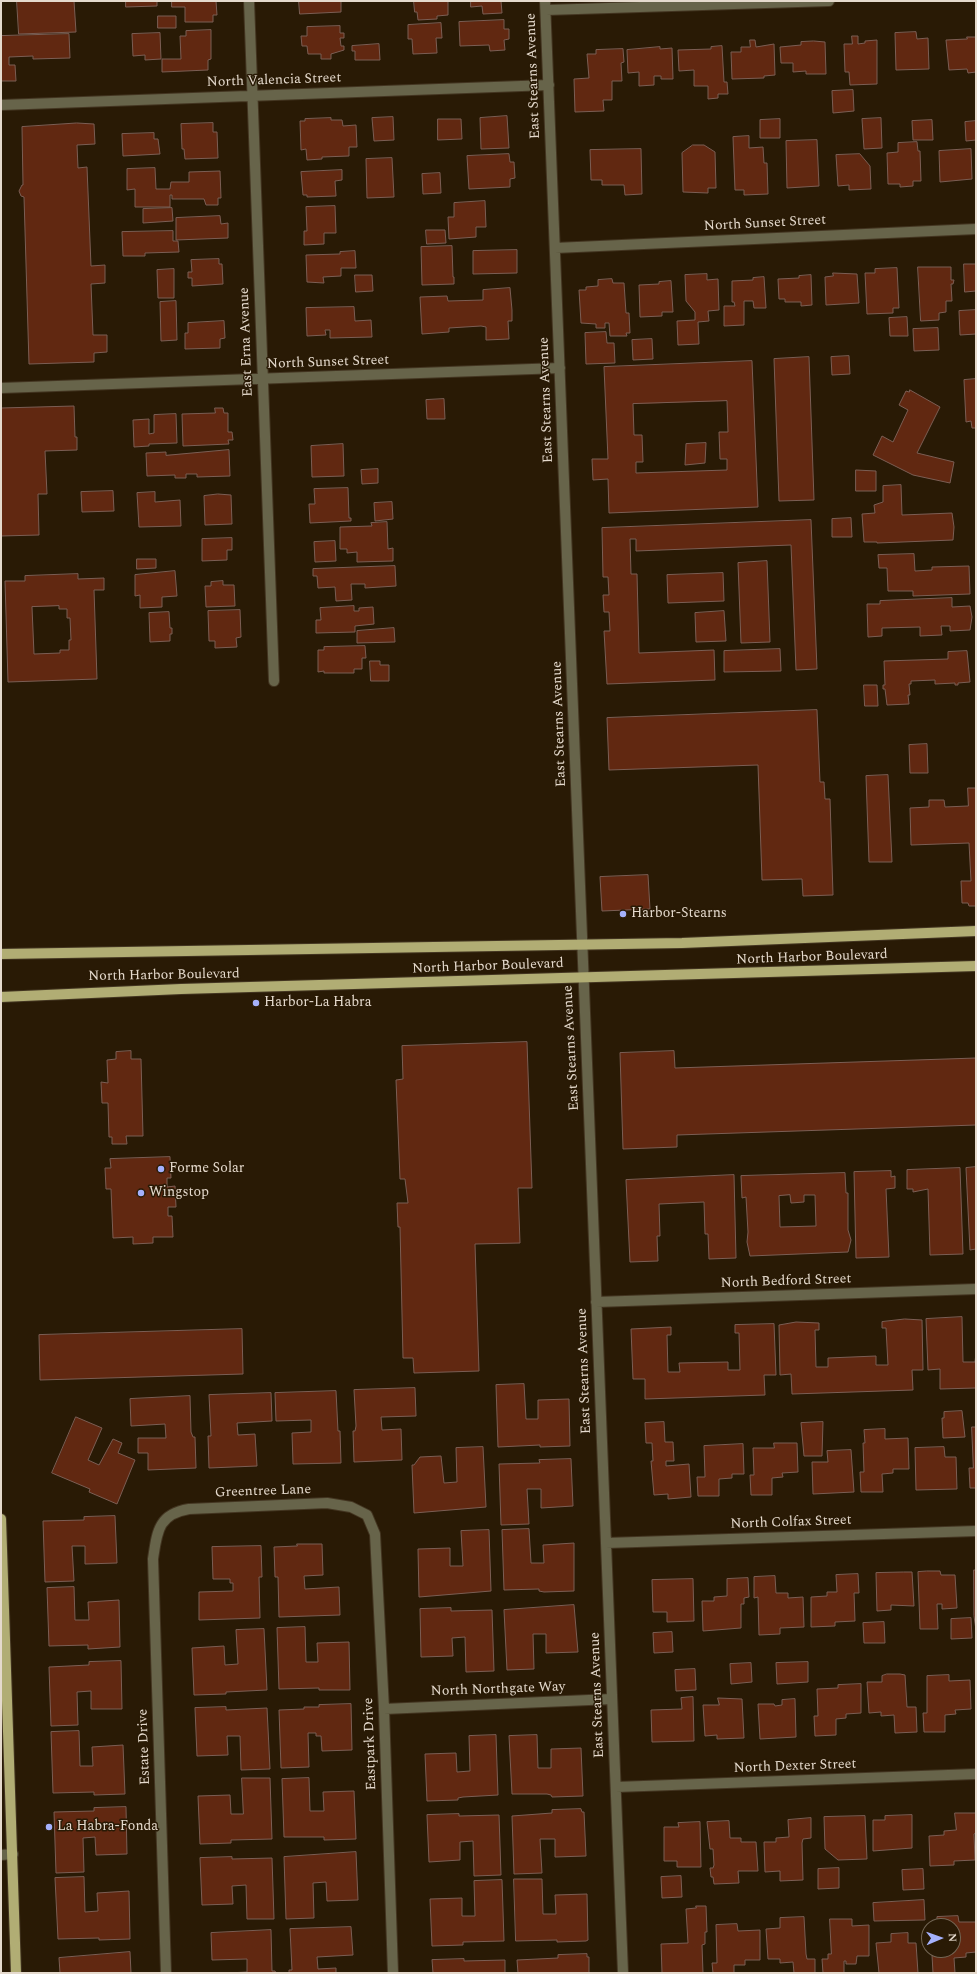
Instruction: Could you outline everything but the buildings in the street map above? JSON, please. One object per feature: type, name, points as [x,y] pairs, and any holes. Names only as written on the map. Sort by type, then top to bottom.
[{"type":"main road","name":"North Harbor Boulevard","points":[[1,954],[582,945],[737,941],[976,931]]},
{"type":"main road","name":"North Harbor Boulevard","points":[[1,997],[173,989],[976,966]]},
{"type":"main road","points":[[1,1519],[3,1641],[13,1854],[16,1973]]},
{"type":"street","name":"East Erna Avenue","points":[[249,1],[274,681]]},
{"type":"street","points":[[546,6],[829,1]]},
{"type":"street","name":"East Stearns Avenue","points":[[546,6],[623,1973]]},
{"type":"street","name":"North Valencia Street","points":[[1,105],[549,85]]},
{"type":"street","name":"North Sunset Street","points":[[555,248],[976,229]]},
{"type":"street","name":"North Sunset Street","points":[[1,388],[560,368]]},
{"type":"street","name":"North Bedford Street","points":[[596,1302],[976,1289]]},
{"type":"street","name":"Greentree Lane","points":[[162,1521],[176,1511],[189,1509],[327,1503],[350,1507],[367,1515]]},
{"type":"street","name":"Eastpark Drive","points":[[367,1515],[375,1534],[384,1709],[393,1973]]},
{"type":"street","name":"Estate Drive","points":[[162,1521],[156,1538],[153,1559],[166,1973]]},
{"type":"street","name":"North Colfax Street","points":[[606,1544],[976,1531]]},
{"type":"street","name":"North Northgate Way","points":[[384,1709],[612,1699]]},
{"type":"street","name":"North Dexter Street","points":[[616,1787],[976,1774]]},
{"type":"street","points":[[1,1855],[13,1854]]},
{"type":"place","name":"Harbor-Stearns","points":[[623,914]]},
{"type":"place","name":"Harbor-La Habra","points":[[256,1003]]},
{"type":"place","name":"Forme Solar","points":[[161,1169]]},
{"type":"place","name":"Wingstop","points":[[141,1193]]},
{"type":"place","name":"La Habra-Fonda","points":[[49,1827]]}]
